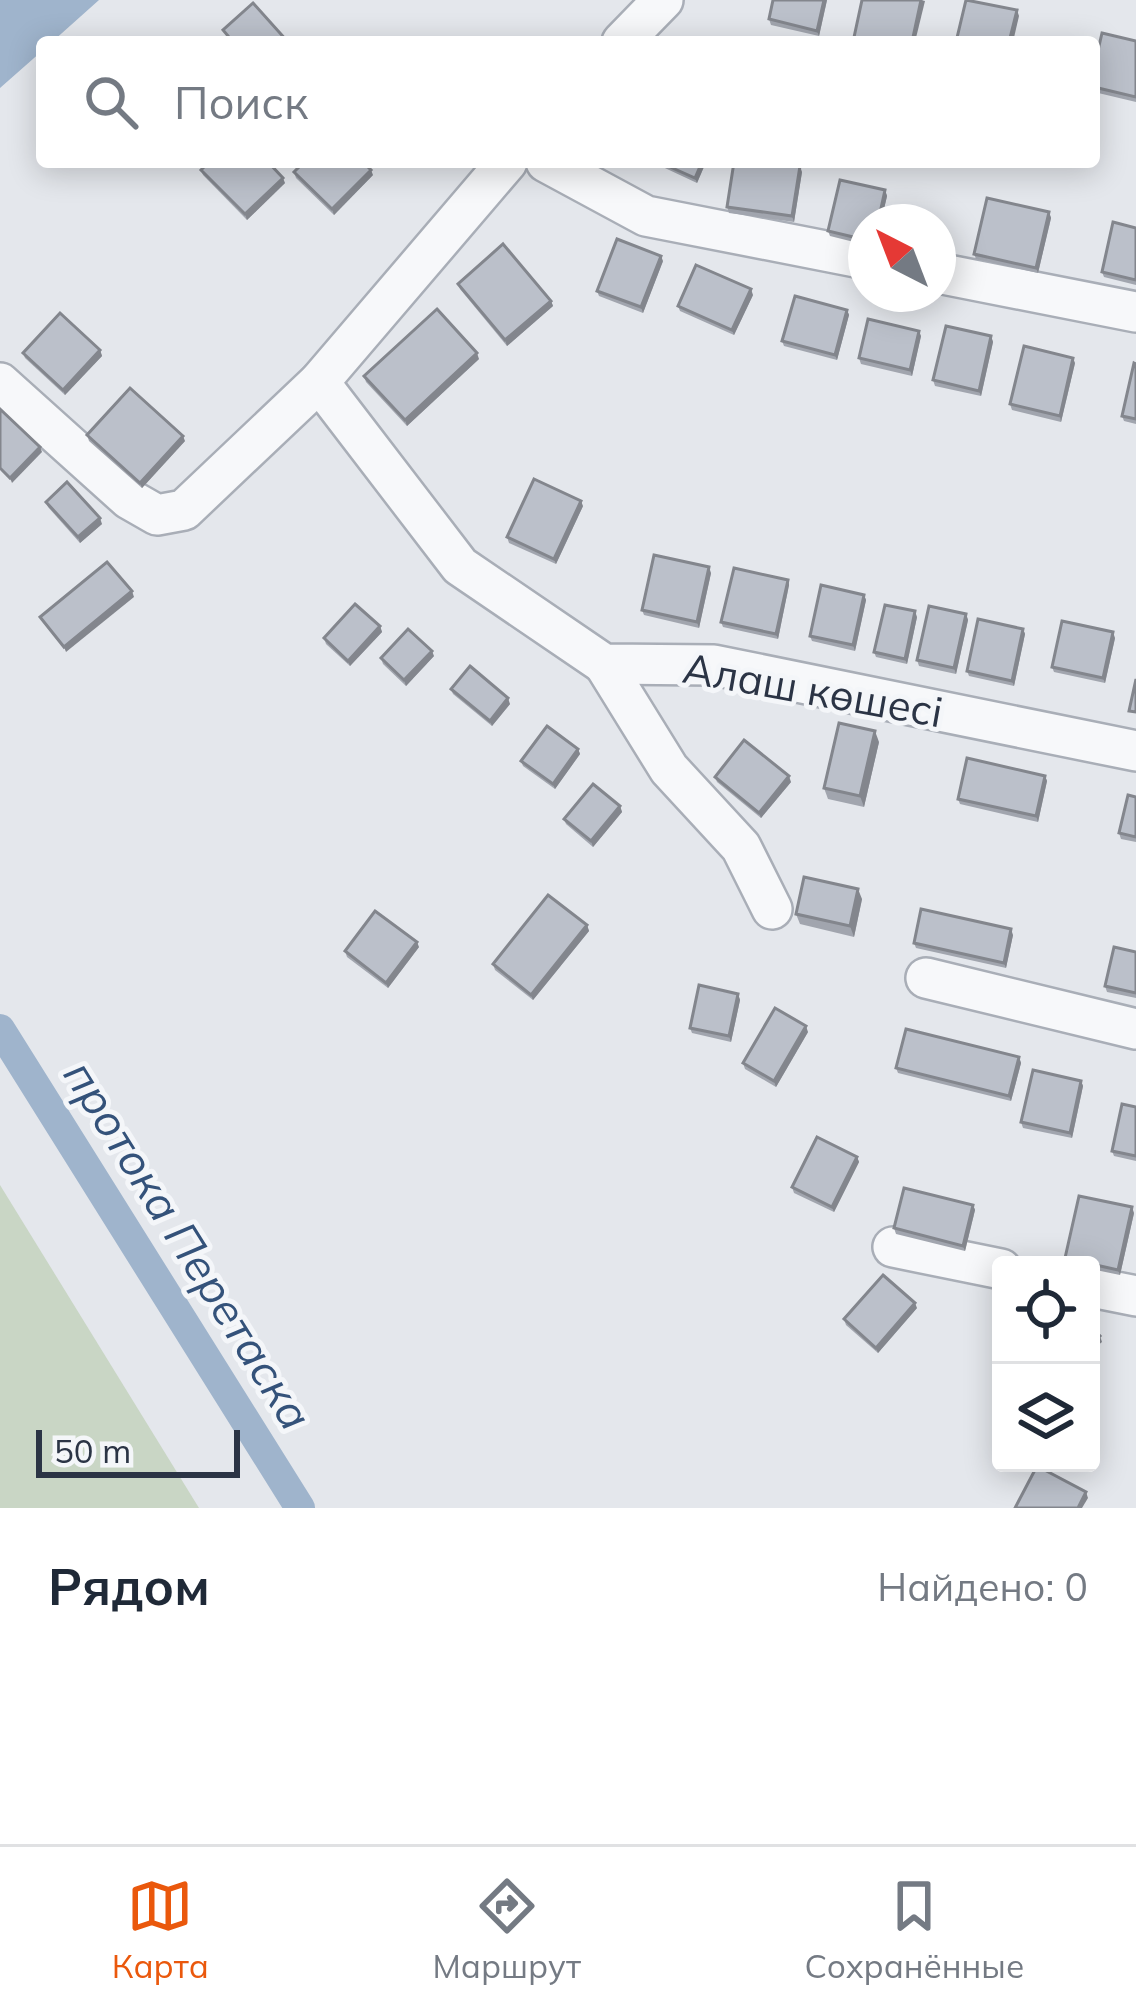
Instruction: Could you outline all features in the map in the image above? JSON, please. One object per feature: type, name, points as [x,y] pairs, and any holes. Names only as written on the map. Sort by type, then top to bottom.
[{"type":"street","points":[[628,36],[663,0]]},
{"type":"street","points":[[0,383],[129,499],[158,515],[184,510],[320,382],[503,168]]},
{"type":"street","points":[[557,168],[646,216],[848,255]]},
{"type":"street","points":[[956,277],[1136,312]]},
{"type":"street","points":[[320,382],[460,566],[604,664],[669,769],[741,847],[772,909]]},
{"type":"street","name":"Алаш көшесі","points":[[604,664],[714,665],[1136,751]]},
{"type":"street","points":[[926,979],[1136,1028]]},
{"type":"street","points":[[893,1247],[992,1267]]},
{"type":"street","points":[[1100,1289],[1136,1296]]},
{"type":"green space","points":[[0,1185],[199,1508],[0,1508]]},
{"type":"water","points":[[0,0],[99,0],[59,36],[36,36],[36,56],[0,88]]},
{"type":"building","points":[[773,0],[824,0],[817,31],[769,19]]},
{"type":"building","points":[[862,0],[921,0],[913,36],[854,36]]},
{"type":"building","points":[[966,0],[1017,10],[1010,36],[957,36]]},
{"type":"building","points":[[253,3],[283,36],[228,36],[223,30]]},
{"type":"building","points":[[1102,33],[1136,41],[1136,97],[1100,88]]},
{"type":"building","points":[[274,168],[283,178],[245,214],[201,170]]},
{"type":"building","points":[[298,168],[371,170],[332,209],[294,172]]},
{"type":"building","points":[[672,168],[699,168],[695,178]]},
{"type":"building","points":[[733,168],[800,168],[792,216],[727,207]]},
{"type":"building","points":[[840,180],[885,190],[882,204],[848,204],[848,236],[828,231]]},
{"type":"building","points":[[987,198],[1049,212],[1036,268],[974,254]]},
{"type":"building","points":[[1113,222],[1136,228],[1136,280],[1102,272]]},
{"type":"building","points":[[617,239],[661,256],[641,307],[597,291]]},
{"type":"building","points":[[503,244],[551,301],[505,340],[458,284]]},
{"type":"building","points":[[696,265],[751,289],[732,330],[678,306]]},
{"type":"building","points":[[795,296],[847,310],[835,355],[782,341]]},
{"type":"building","points":[[437,309],[477,353],[405,420],[364,376]]},
{"type":"building","points":[[60,313],[100,350],[63,390],[23,353]]},
{"type":"building","points":[[868,319],[919,331],[910,370],[859,358]]},
{"type":"building","points":[[946,326],[991,336],[979,391],[933,380]]},
{"type":"building","points":[[1024,346],[1073,358],[1060,416],[1010,404]]},
{"type":"building","points":[[1136,364],[1136,419],[1122,416]]},
{"type":"building","points":[[130,388],[183,436],[140,483],[87,435]]},
{"type":"building","points":[[0,409],[40,447],[10,478],[0,468]]},
{"type":"building","points":[[534,479],[581,501],[554,559],[507,537]]},
{"type":"building","points":[[67,482],[100,518],[78,537],[46,502]]},
{"type":"building","points":[[654,555],[709,567],[697,622],[642,610]]},
{"type":"building","points":[[107,562],[132,591],[64,647],[40,617]]},
{"type":"building","points":[[734,568],[788,580],[776,634],[721,622]]},
{"type":"building","points":[[821,585],[864,595],[853,645],[810,636]]},
{"type":"building","points":[[355,604],[380,626],[348,661],[324,638]]},
{"type":"building","points":[[885,605],[915,611],[905,659],[874,652]]},
{"type":"building","points":[[929,606],[966,614],[954,668],[917,660]]},
{"type":"building","points":[[978,619],[1023,629],[1012,681],[967,671]]},
{"type":"building","points":[[1062,621],[1113,632],[1103,678],[1052,667]]},
{"type":"building","points":[[408,629],[432,651],[404,680],[381,658]]},
{"type":"building","points":[[470,666],[508,698],[490,721],[451,689]]},
{"type":"building","points":[[1136,679],[1136,712],[1129,711]]},
{"type":"building","points":[[839,723],[875,731],[860,796],[824,788]]},
{"type":"building","points":[[547,726],[578,749],[553,784],[521,761]]},
{"type":"building","points":[[744,740],[789,776],[759,813],[715,777]]},
{"type":"building","points":[[967,758],[1045,776],[1036,816],[958,799]]},
{"type":"building","points":[[593,784],[620,806],[591,841],[564,819]]},
{"type":"building","points":[[1128,795],[1136,797],[1136,837],[1119,833]]},
{"type":"building","points":[[804,877],[858,889],[850,926],[796,914]]},
{"type":"building","points":[[548,895],[587,925],[531,995],[493,964]]},
{"type":"building","points":[[921,909],[1011,929],[1004,963],[914,943]]},
{"type":"building","points":[[375,911],[417,942],[386,983],[345,951]]},
{"type":"building","points":[[1114,947],[1136,952],[1136,993],[1105,986]]},
{"type":"building","points":[[699,985],[738,994],[729,1036],[690,1028]]},
{"type":"building","points":[[775,1008],[806,1026],[774,1081],[743,1063]]},
{"type":"building","points":[[906,1029],[1019,1057],[1009,1096],[896,1068]]},
{"type":"building","points":[[1033,1070],[1081,1081],[1070,1133],[1021,1122]]},
{"type":"building","points":[[1122,1104],[1136,1107],[1136,1156],[1112,1151]]},
{"type":"building","points":[[817,1137],[857,1157],[832,1207],[792,1187]]},
{"type":"building","points":[[904,1188],[973,1205],[963,1246],[894,1228]]},
{"type":"building","points":[[1079,1196],[1132,1207],[1118,1270],[1100,1266],[1100,1256],[1065,1256]]},
{"type":"building","points":[[883,1275],[915,1303],[876,1348],[844,1319]]},
{"type":"building","points":[[1034,1472],[1048,1472],[1086,1492],[1078,1508],[1015,1508]]},
{"type":"waterway","name":"протока Перетаска","points":[[0,1029],[300,1508]]}]
